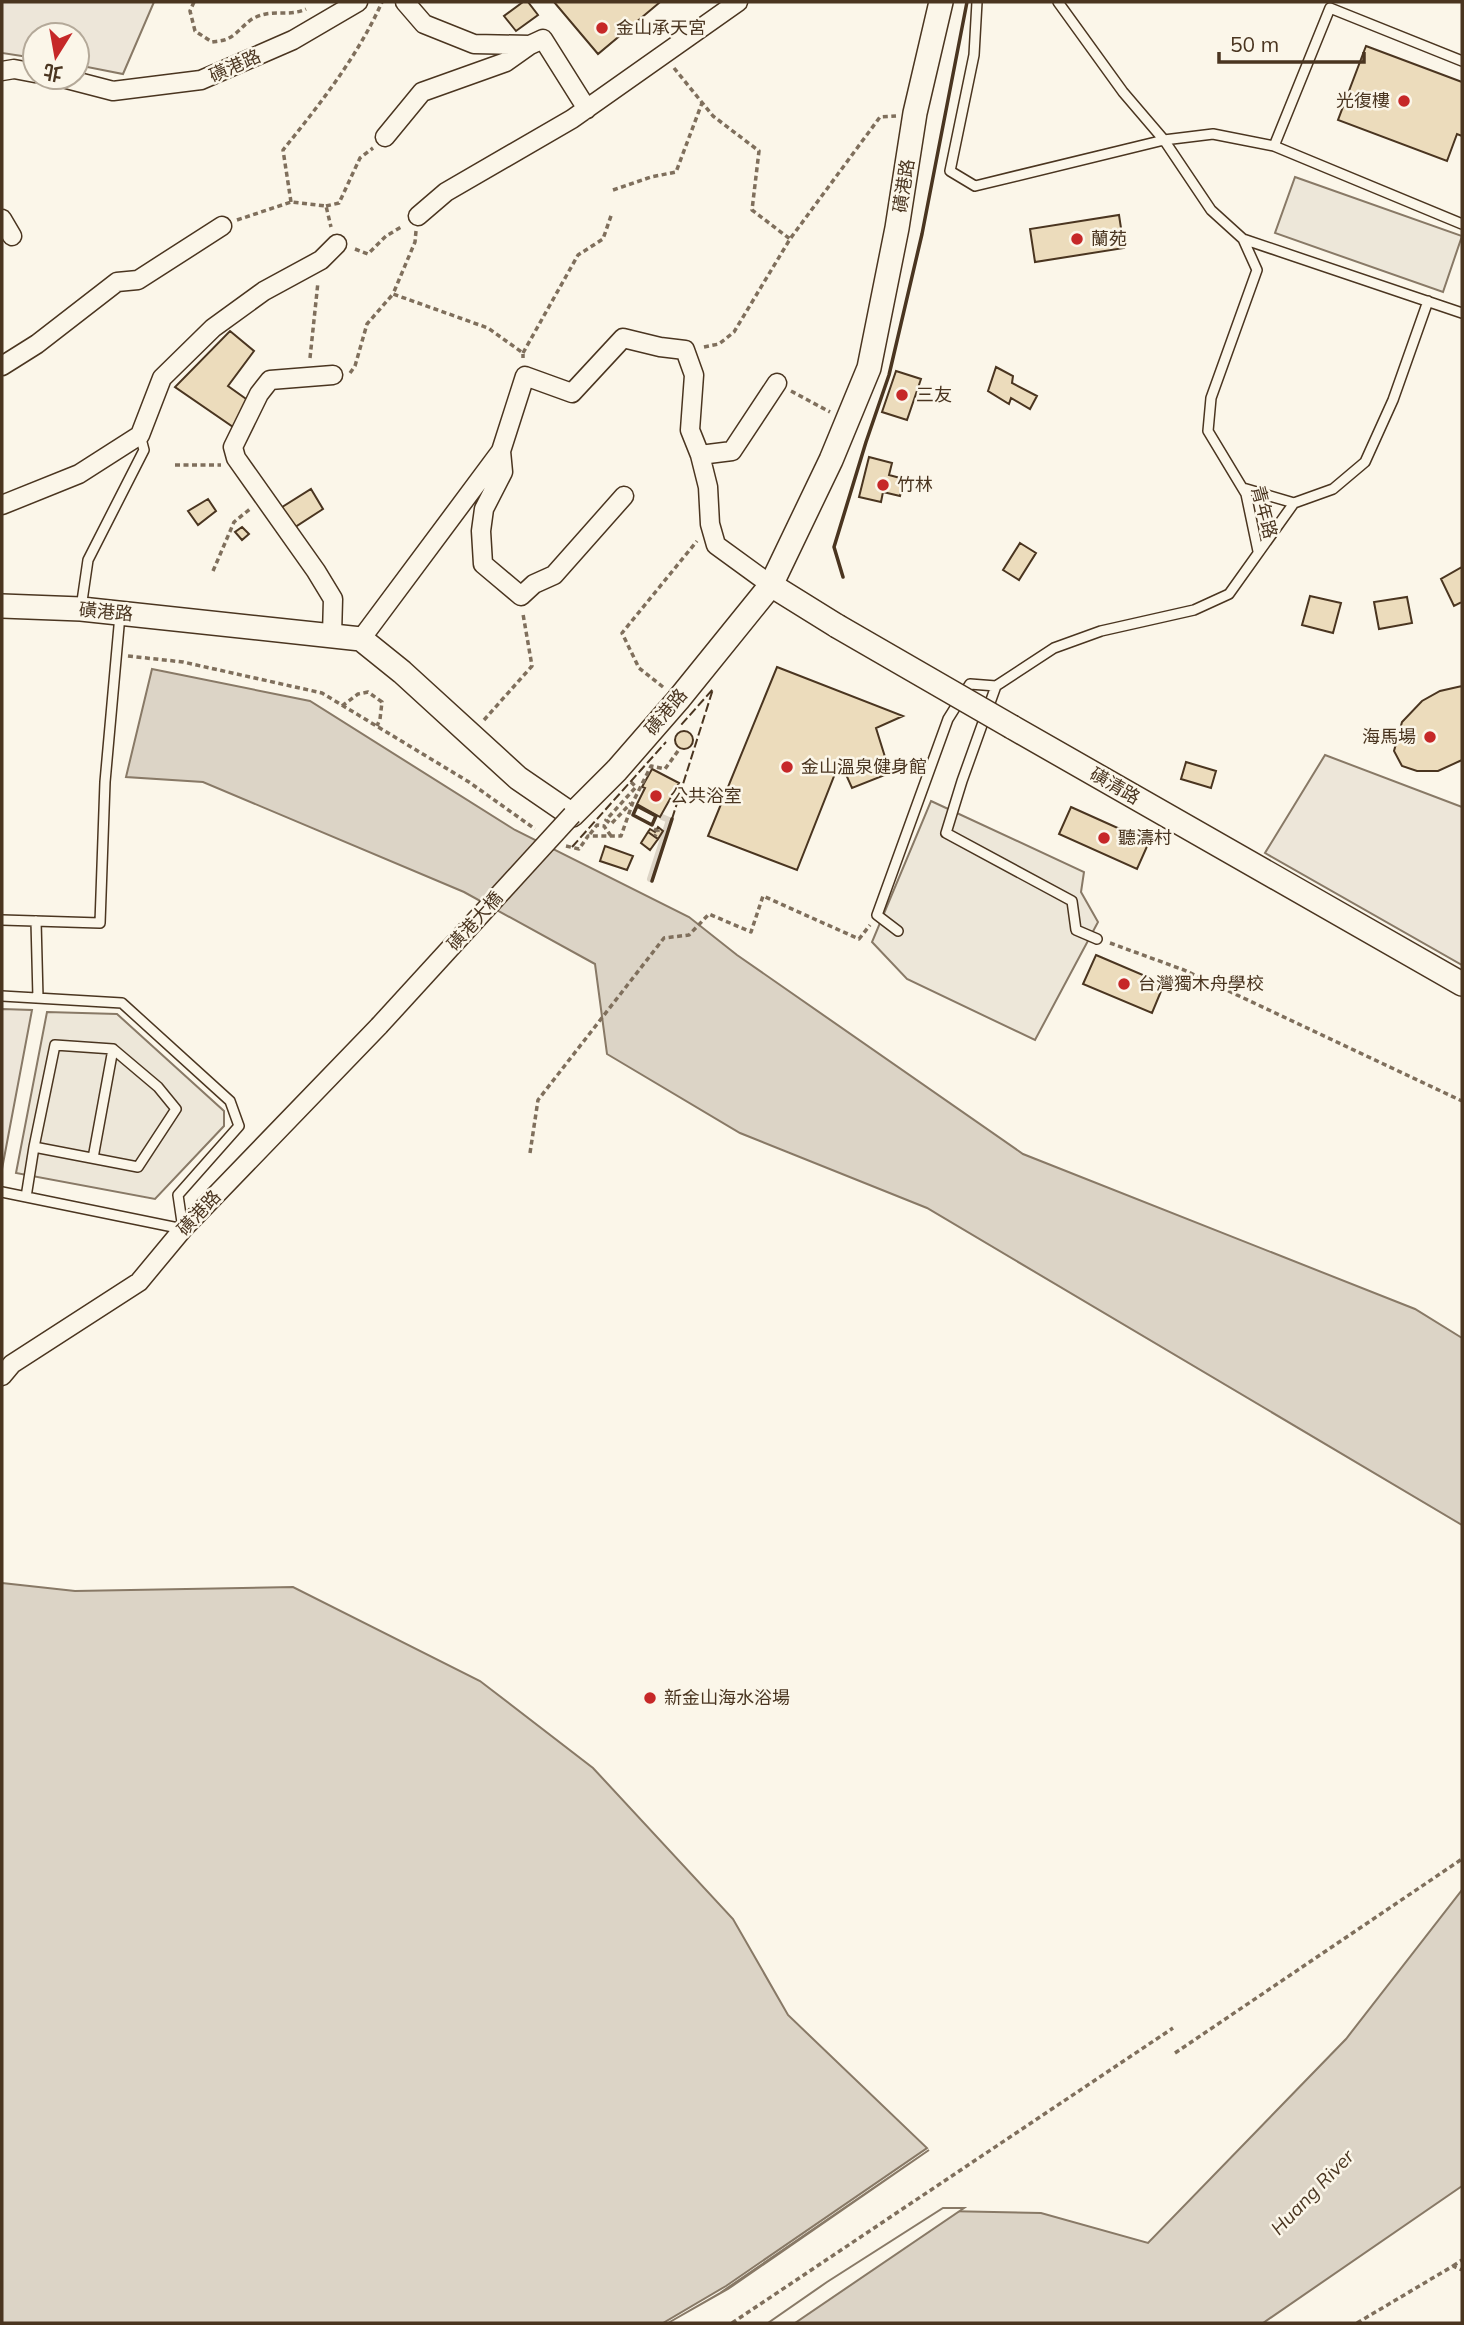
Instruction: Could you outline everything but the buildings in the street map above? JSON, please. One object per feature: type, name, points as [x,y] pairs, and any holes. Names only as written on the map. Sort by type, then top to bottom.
[{"type":"street","name":"磺港路","points":[[91,85],[113,91],[201,80],[293,40],[358,2]]},
{"type":"street","points":[[405,2],[424,24],[474,44],[530,46]]},
{"type":"street","points":[[418,215],[446,192],[587,109],[738,2]]},
{"type":"street","name":"磺港路","points":[[572,815],[617,770],[678,700],[771,584],[831,460],[869,368],[897,228],[915,113],[941,2]]},
{"type":"street","points":[[385,137],[422,92],[506,62],[543,39],[587,109]]},
{"type":"street","points":[[2,71],[21,70]]},
{"type":"street","points":[[2,219],[12,236]]},
{"type":"street","points":[[2,366],[37,344],[117,282],[138,280],[222,226]]},
{"type":"street","points":[[6,501],[79,474],[141,435],[162,378],[213,328],[264,291],[321,260],[337,244]]},
{"type":"street","points":[[572,815],[518,778],[361,639],[501,451],[525,376],[572,393],[623,338],[660,348],[685,350],[694,375],[690,430],[700,454],[708,487],[710,524],[716,545],[771,584]]},
{"type":"street","points":[[332,635],[333,599],[316,571],[262,498],[236,458],[233,447],[259,394],[270,380],[333,375]]},
{"type":"street","points":[[700,454],[732,451],[777,383]]},
{"type":"street","points":[[501,451],[503,472],[485,509],[483,520],[483,564],[521,596],[534,584],[554,575],[624,496]]},
{"type":"street","name":"磺清路","points":[[771,584],[837,626],[1462,984]]},
{"type":"street","name":"磺港路","points":[[2,606],[81,609],[361,639]]},
{"type":"street","name":"磺港大橋","points":[[379,1026],[572,815]]},
{"type":"street","name":"磺港路","points":[[2,1376],[12,1364],[139,1282],[183,1229],[379,1026]]},
{"type":"lane","points":[[977,2],[974,55],[950,171],[975,186],[1164,140],[1213,134],[1274,146],[1462,224]]},
{"type":"lane","name":"青年路","points":[[877,915],[948,719],[970,684],[996,686],[1054,648],[1101,631],[1194,610],[1229,594],[1258,551],[1244,488],[1208,431],[1211,398],[1257,270],[1243,239],[1211,211],[1164,140],[1123,92],[1058,2]]},
{"type":"lane","points":[[1274,146],[1330,9],[1462,61]]},
{"type":"lane","points":[[1243,239],[1462,313]]},
{"type":"lane","points":[[1258,551],[1294,503],[1333,489],[1365,462],[1393,400],[1428,301]]},
{"type":"lane","points":[[81,609],[88,560],[144,450],[141,435]]},
{"type":"lane","points":[[1244,488],[1294,503]]},
{"type":"lane","points":[[2,920],[100,923],[105,782],[120,613]]},
{"type":"lane","points":[[996,686],[946,833],[1072,901],[1076,930],[1097,939]]},
{"type":"lane","points":[[877,915],[898,931]]},
{"type":"lane","points":[[36,922],[38,998]]},
{"type":"lane","points":[[2,996],[122,1003],[230,1101],[239,1126],[178,1195],[183,1229],[2,1192]]},
{"type":"lane","points":[[26,1197],[34,1147],[55,1045],[113,1049],[158,1087],[176,1109],[138,1167],[34,1147]]},
{"type":"lane","points":[[93,1158],[113,1049]]},
{"type":"path","points":[[194,2],[190,11],[195,31],[212,42],[228,39],[252,18],[276,11],[293,15],[312,7]]},
{"type":"path","points":[[291,202],[283,150],[317,108],[368,32],[382,2]]},
{"type":"path","points":[[664,55],[713,116],[759,151],[752,210],[790,239]]},
{"type":"path","points":[[613,190],[676,172],[702,103]]},
{"type":"path","points":[[685,350],[719,344],[734,332],[790,239],[880,117],[915,113]]},
{"type":"path","points":[[222,226],[291,202],[326,206],[339,203],[360,159],[385,137]]},
{"type":"path","points":[[326,206],[337,244],[368,254],[386,236],[418,215]]},
{"type":"path","points":[[525,376],[523,353],[578,255],[603,239],[612,213]]},
{"type":"path","points":[[333,375],[348,374],[355,366],[367,324],[393,294],[415,242],[418,215]]},
{"type":"path","points":[[304,377],[311,355],[321,260]]},
{"type":"path","points":[[393,294],[488,327],[523,353]]},
{"type":"path","points":[[777,383],[846,421]]},
{"type":"path","points":[[175,465],[223,465],[236,458]]},
{"type":"path","points":[[213,571],[234,522],[262,498]]},
{"type":"path","points":[[678,700],[639,668],[622,633],[710,524]]},
{"type":"path","points":[[471,734],[532,666],[521,596]]},
{"type":"path","points":[[117,655],[183,662],[322,693],[469,782],[538,831]]},
{"type":"path","points":[[342,706],[358,694],[368,692],[382,702],[377,726]]},
{"type":"path","points":[[589,836],[621,836],[633,802],[651,766],[665,769],[678,751]]},
{"type":"path","points":[[631,782],[636,787],[606,820],[611,824],[627,805],[633,802]]},
{"type":"path","points":[[558,841],[579,849],[597,825],[604,826],[611,836]]},
{"type":"path","points":[[654,829],[658,831],[655,836]]},
{"type":"path","points":[[530,1153],[538,1100],[664,938],[690,935],[709,914],[751,932],[763,896],[859,939],[877,915]]},
{"type":"path","points":[[1097,939],[1184,970],[1462,1101]]},
{"type":"path","points":[[1175,2053],[1462,1859]]},
{"type":"path","points":[[732,2323],[1173,2028]]},
{"type":"path","points":[[1357,2323],[1462,2260]]},
{"type":"path","points":[[1453,2266],[1462,2270]]},
{"type":"shaded area","points":[[2,2],[154,2],[123,74],[91,68],[91,21],[21,21],[21,56],[2,53]]},
{"type":"shaded area","points":[[1295,177],[1462,236],[1443,292],[1275,233]]},
{"type":"shaded area","points":[[1325,755],[1462,807],[1462,965],[1265,853]]},
{"type":"shaded area","points":[[931,801],[1084,872],[1081,892],[1098,922],[1035,1040],[907,979],[872,942]]},
{"type":"shaded area","points":[[2,1009],[32,1010],[2,1169]]},
{"type":"shaded area","points":[[47,1012],[117,1014],[224,1111],[224,1126],[155,1199],[16,1173]]},
{"type":"water","points":[[152,669],[310,701],[515,830],[689,917],[737,955],[1023,1154],[1415,1309],[1462,1338],[1462,1525],[927,1208],[740,1133],[607,1054],[595,964],[464,892],[203,782],[126,777]]},
{"type":"water","points":[[2,1583],[75,1591],[293,1587],[480,1681],[593,1768],[733,1919],[788,2015],[927,2148],[726,2286],[663,2323],[2,2323]]},
{"type":"water","name":"Huang River","points":[[1462,1890],[1462,2186],[1263,2323],[771,2323],[945,2211],[1041,2213],[1148,2243],[1346,2039]]},
{"type":"pier","points":[[929,2150],[728,2289],[668,2323],[720,2293]]},
{"type":"pier","points":[[943,2208],[964,2208],[795,2323],[768,2323],[827,2282]]},
{"type":"waterway","points":[[650,879],[669,820],[662,817]]},
{"type":"fence","points":[[672,819],[713,689],[681,725]]},
{"type":"fence","points":[[572,847],[666,742]]},
{"type":"wall","points":[[843,577],[834,547],[889,375],[922,234],[967,2]]},
{"type":"wall","points":[[637,806],[656,816],[652,825],[633,815],[637,806]]},
{"type":"wall","points":[[652,881],[672,819]]},
{"type":"place","name":"金山承天宮","points":[[602,28]]},
{"type":"place","name":"光復樓","points":[[1404,101]]},
{"type":"place","name":"蘭苑","points":[[1077,239]]},
{"type":"place","name":"三友","points":[[902,395]]},
{"type":"place","name":"竹林","points":[[883,485]]},
{"type":"place","name":"海馬場","points":[[1430,737]]},
{"type":"place","name":"金山溫泉健身館","points":[[787,767]]},
{"type":"place","name":"公共浴室","points":[[656,796]]},
{"type":"place","name":"聽濤村","points":[[1104,838]]},
{"type":"place","name":"台灣獨木舟學校","points":[[1124,984]]},
{"type":"place","name":"新金山海水浴場","points":[[650,1698]]}]
